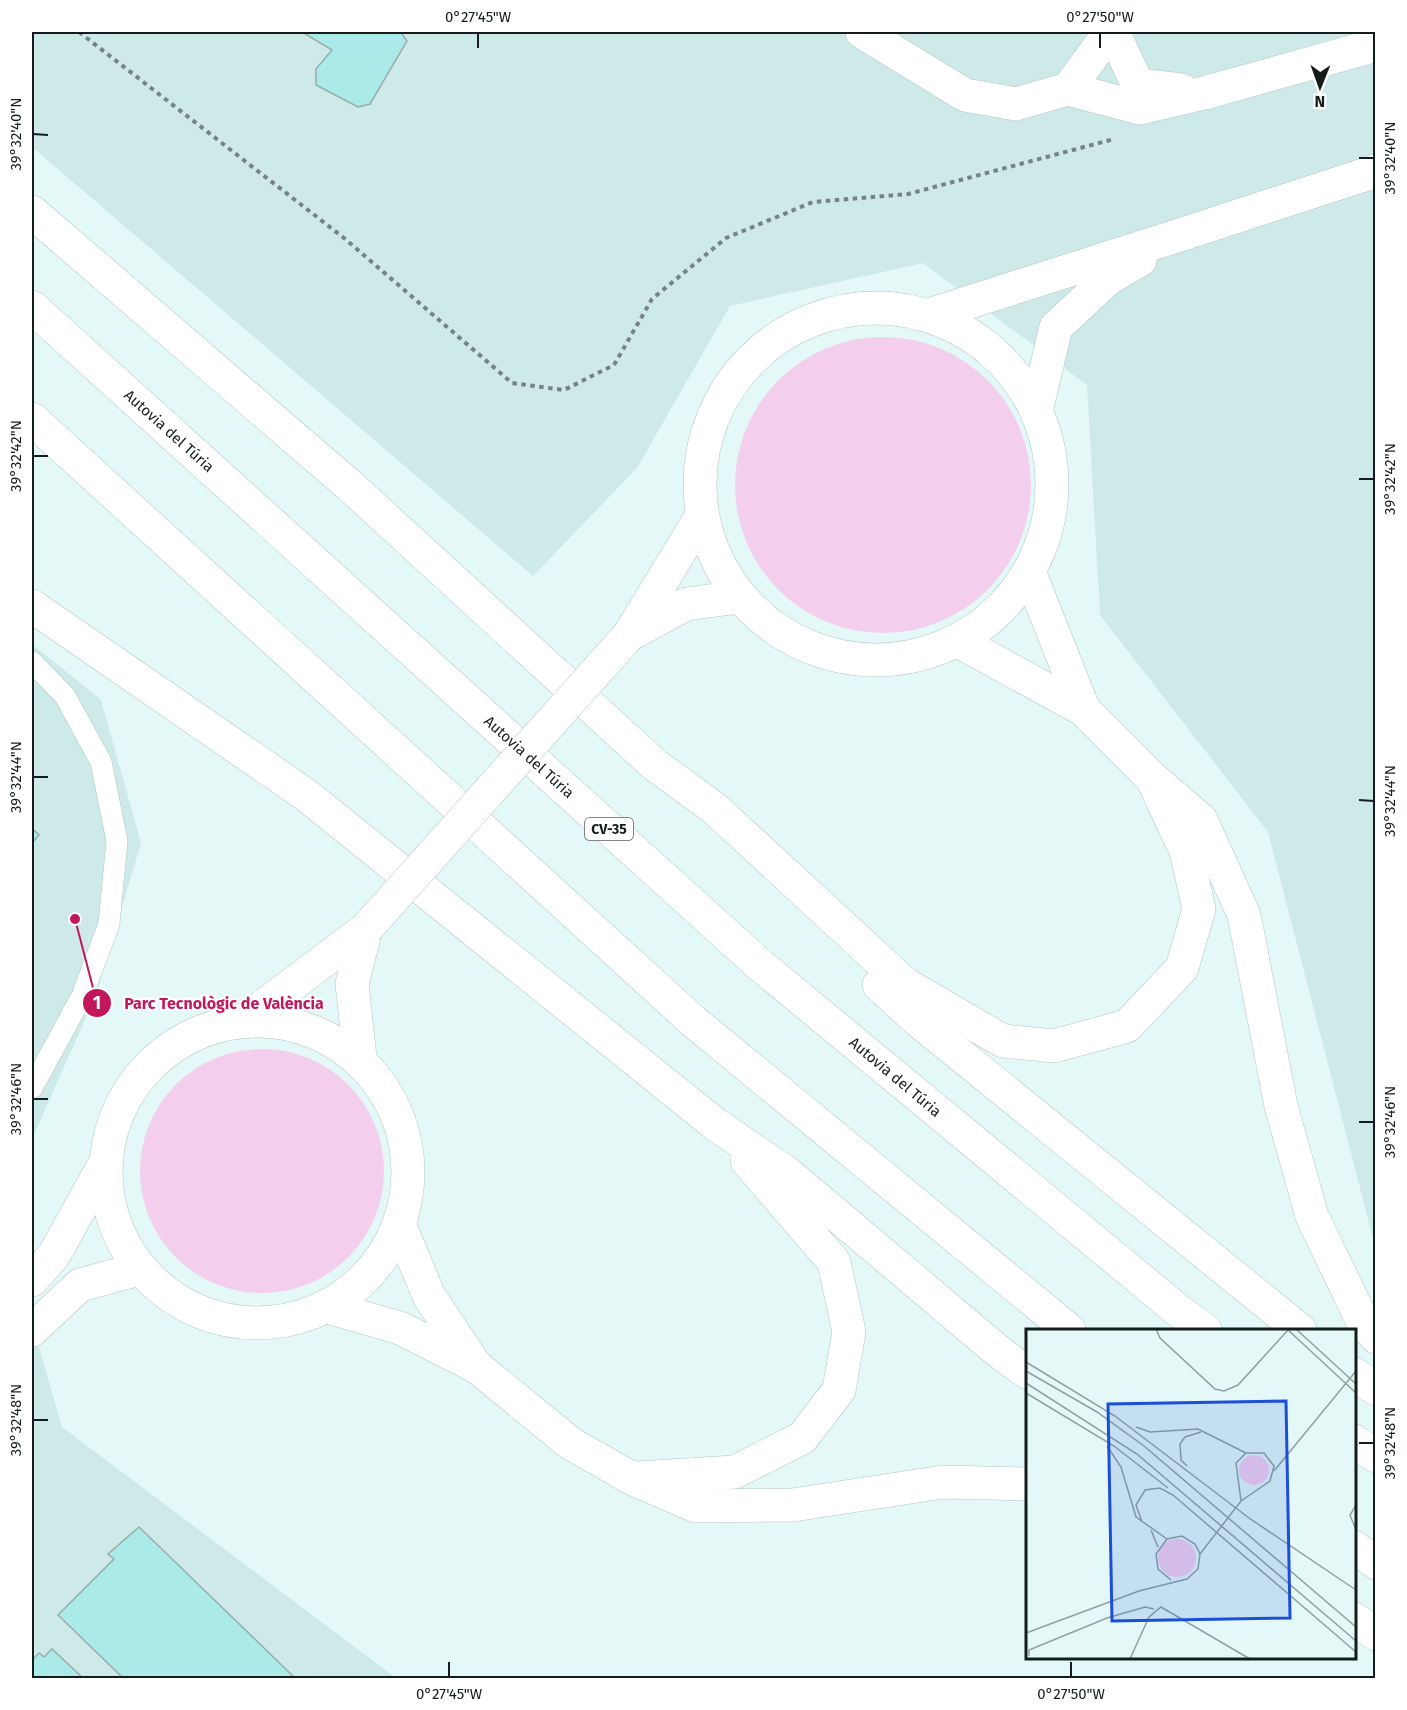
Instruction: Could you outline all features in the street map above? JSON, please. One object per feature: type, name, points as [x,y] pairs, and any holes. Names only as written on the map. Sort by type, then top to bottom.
[{"type":"main road","points":[[862,32],[965,95],[1016,104],[1068,88],[1140,108],[1204,93],[1376,45]]},
{"type":"main road","points":[[1068,88],[1111,32],[1138,85],[1204,93]]},
{"type":"main road","points":[[929,315],[1376,171]]},
{"type":"main road","points":[[32,212],[349,485],[654,765],[714,808],[905,984],[1003,1041],[1054,1046],[1127,1026],[1182,968],[1199,909],[1186,851],[1152,778]]},
{"type":"main road","points":[[1036,407],[1056,327],[1109,278],[1186,234]]},
{"type":"main road","name":"Autovia del Túria","points":[[32,307],[760,965],[1152,1289],[1204,1329]]},
{"type":"main road","points":[[868,307],[929,315],[973,335],[1010,366],[1036,407],[1053,462],[1051,520],[1030,574],[999,613],[958,641],[901,660],[841,657],[785,636],[739,597],[715,560],[701,517],[700,457],[720,399],[758,352],[809,320],[868,307]]},
{"type":"main road","points":[[32,419],[693,1021],[1068,1329]]},
{"type":"main road","points":[[245,1020],[366,929],[628,635],[701,517]]},
{"type":"main road","points":[[1030,574],[1084,710]]},
{"type":"main road","points":[[628,635],[686,604],[739,597]]},
{"type":"main road","points":[[32,606],[306,795],[714,1124],[787,1173],[999,1352],[1026,1372]]},
{"type":"main road","points":[[958,641],[1084,710],[1152,778],[1201,820],[1244,915],[1281,1106],[1312,1216],[1363,1322],[1376,1337]]},
{"type":"main road","points":[[654,765],[701,823],[921,1023],[1299,1329]]},
{"type":"main road","points":[[360,1058],[352,984],[366,929]]},
{"type":"main road","points":[[245,1020],[286,1022],[326,1035],[360,1058],[388,1094],[406,1136],[410,1181],[400,1226],[382,1259],[357,1286],[327,1307],[278,1323],[226,1320],[178,1302],[139,1269],[119,1236],[107,1201],[105,1163],[113,1121],[134,1082],[165,1051],[202,1030],[245,1020]]},
{"type":"main road","points":[[633,1479],[735,1472],[802,1438],[839,1390],[849,1332],[834,1262],[714,1124]]},
{"type":"main road","points":[[32,1280],[54,1255],[105,1163]]},
{"type":"main road","points":[[400,1226],[429,1296],[477,1366]]},
{"type":"main road","points":[[34,1326],[80,1285],[139,1269]]},
{"type":"main road","points":[[327,1307],[400,1328],[477,1366],[570,1443],[633,1479],[696,1506],[793,1505],[942,1482],[1026,1484]]},
{"type":"main road","points":[[1356,1375],[1376,1389]]},
{"type":"main road","points":[[1356,1442],[1376,1456]]},
{"type":"main road","points":[[1356,1549],[1376,1563]]},
{"type":"main road","points":[[1356,1620],[1376,1634]]},
{"type":"lane","points":[[32,662],[65,696],[101,762],[117,841],[109,924],[82,996],[32,1088]]},
{"type":"path","points":[[79,32],[344,238],[512,383],[564,390],[614,365],[652,299],[726,238],[813,202],[908,194],[1125,136]]},
{"type":"shaded area","points":[[32,32],[1375,32],[1375,1246],[1268,832],[1100,615],[1087,385],[923,263],[730,306],[637,468],[533,576],[32,147]]},
{"type":"shaded area","points":[[883,337],[912,340],[953,355],[977,371],[997,391],[1013,415],[1024,442],[1031,485],[1028,514],[1013,555],[997,579],[977,599],[953,615],[926,626],[883,633],[854,630],[813,615],[789,599],[769,579],[753,555],[742,528],[735,485],[738,456],[753,415],[769,391],[789,371],[813,355],[840,344]]},
{"type":"shaded area","points":[[32,644],[101,700],[141,843],[96,995],[32,1139]]},
{"type":"shaded area","points":[[262,1049],[309,1058],[330,1070],[348,1085],[363,1103],[375,1124],[384,1171],[375,1218],[363,1239],[348,1257],[330,1272],[309,1284],[262,1293],[215,1284],[194,1272],[176,1257],[161,1239],[149,1218],[140,1171],[149,1124],[161,1103],[176,1085],[194,1070],[215,1058]]},
{"type":"shaded area","points":[[32,1323],[62,1427],[396,1678],[32,1678]]},
{"type":"building","points":[[302,32],[401,32],[407,41],[370,104],[358,107],[316,85],[316,69],[332,50]]},
{"type":"building","points":[[32,828],[39,835],[32,843]]},
{"type":"building","points":[[139,1527],[295,1678],[123,1678],[58,1615],[114,1559],[108,1554]]},
{"type":"building","points":[[52,1649],[83,1678],[32,1678],[32,1660],[39,1653],[44,1657]]},
{"type":"place","name":"Parc Tecnològic de València","points":[[75,919]]}]
